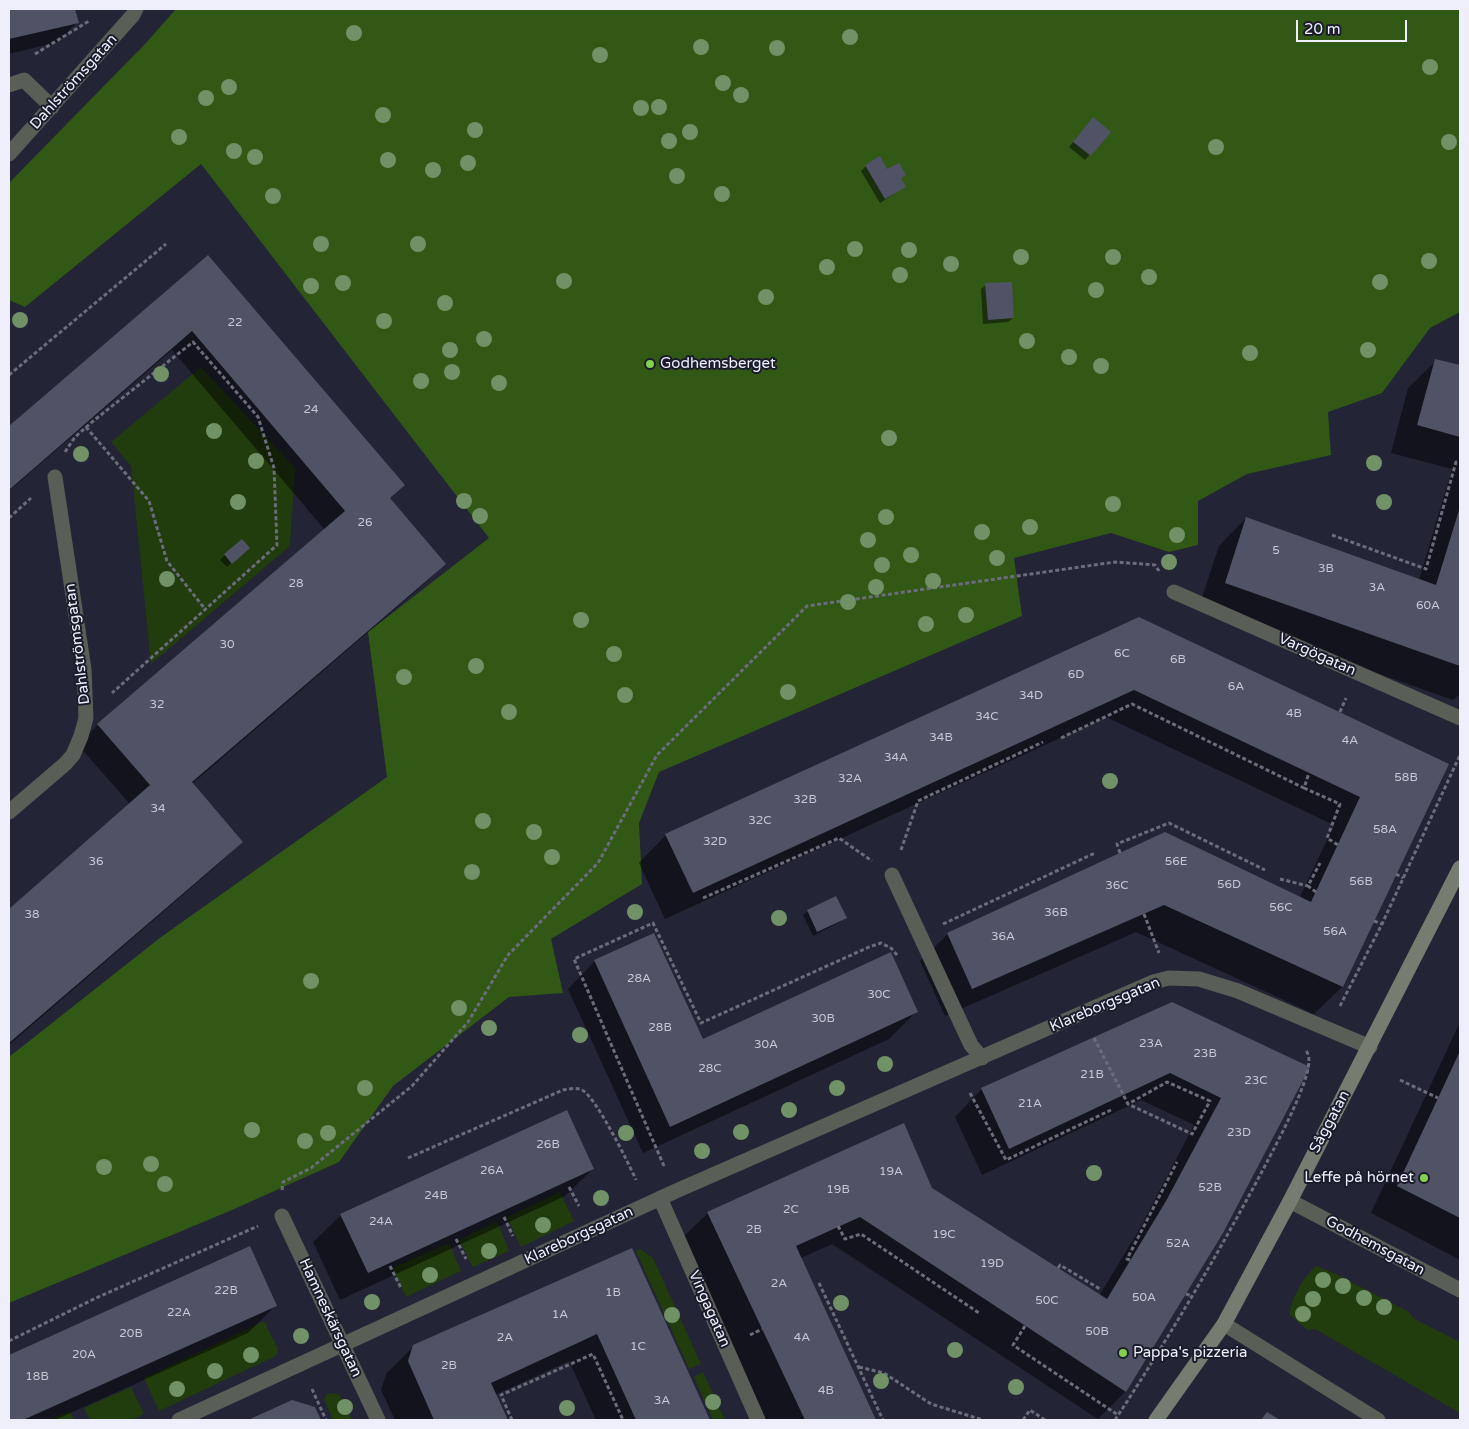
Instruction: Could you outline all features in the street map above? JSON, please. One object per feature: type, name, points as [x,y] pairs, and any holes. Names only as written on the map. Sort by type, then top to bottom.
[{"type":"street","name":"Dahlströmsgatan","points":[[9,154],[133,15],[136,9]]},
{"type":"street","points":[[9,85],[24,80],[52,107]]},
{"type":"street","name":"Dahlströmsgatan","points":[[9,812],[73,755],[81,736],[86,710],[84,669],[55,477]]},
{"type":"street","name":"Vargögatan","points":[[1174,592],[1460,718]]},
{"type":"street","name":"Såggatan","points":[[1156,1420],[1224,1324],[1370,1047],[1460,868]]},
{"type":"street","points":[[892,875],[972,1045],[982,1058]]},
{"type":"street","name":"Klareborgsgatan","points":[[179,1420],[404,1318],[660,1198],[1153,982],[1169,978],[1199,979],[1238,991],[1370,1047]]},
{"type":"street","name":"Vingagatan","points":[[660,1198],[758,1420]]},
{"type":"street","name":"Godhemsgatan","points":[[1290,1201],[1460,1290]]},
{"type":"street","name":"Hamneskärsgatan","points":[[282,1216],[378,1420]]},
{"type":"street","points":[[1224,1324],[1378,1420]]},
{"type":"path","points":[[28,58],[93,18]]},
{"type":"path","points":[[9,375],[166,244]]},
{"type":"path","points":[[55,477],[60,460],[75,437],[193,342],[258,417],[274,468],[277,545],[109,696],[86,710]]},
{"type":"path","points":[[86,427],[149,501],[167,561],[205,609]]},
{"type":"path","points":[[1332,535],[1426,569],[1456,462],[1460,463]]},
{"type":"path","points":[[9,1341],[96,1298],[282,1216],[283,1182],[311,1168],[412,1086],[468,1022],[508,955],[598,863],[657,755],[807,606],[1115,562],[1155,565],[1174,592]]},
{"type":"path","points":[[1061,738],[1132,704],[1340,804],[1327,838],[1338,845]]},
{"type":"path","points":[[703,898],[839,838],[892,875],[918,801],[1043,742]]},
{"type":"path","points":[[1115,1420],[1228,1235],[1286,1126],[1308,1069],[1310,1058],[1329,1029],[1382,924],[1460,755]]},
{"type":"path","points":[[1304,788],[1309,773]]},
{"type":"path","points":[[1120,853],[1117,844],[1169,823],[1265,870]]},
{"type":"path","points":[[920,935],[1095,853]]},
{"type":"path","points":[[1308,886],[1320,862]]},
{"type":"path","points":[[1396,874],[1403,878]]},
{"type":"path","points":[[1280,879],[1308,886],[1316,892]]},
{"type":"path","points":[[1144,914],[1161,959]]},
{"type":"path","points":[[1374,921],[1382,924]]},
{"type":"path","points":[[676,1191],[574,959],[652,923],[701,1023],[881,943],[892,948],[900,962]]},
{"type":"path","points":[[1093,1038],[1128,1104],[1192,1134],[1210,1101],[1167,1082],[1128,1104]]},
{"type":"path","points":[[1305,1048],[1310,1058]]},
{"type":"path","points":[[1400,1080],[1438,1098]]},
{"type":"path","points":[[966,1086],[1006,1160],[1111,1110]]},
{"type":"path","points":[[408,1158],[563,1090],[576,1088],[584,1091],[599,1112],[622,1149],[638,1185]]},
{"type":"path","points":[[1130,1260],[1127,1259],[1177,1162]]},
{"type":"path","points":[[838,1226],[845,1239],[861,1234],[980,1313]]},
{"type":"path","points":[[1058,1268],[1060,1265],[1100,1289]]},
{"type":"path","points":[[390,1266],[409,1305],[400,1309],[404,1318]]},
{"type":"path","points":[[819,1283],[882,1420]]},
{"type":"path","points":[[1186,1294],[1192,1296]]},
{"type":"path","points":[[820,1299],[826,1296]]},
{"type":"path","points":[[1025,1326],[1013,1344],[1118,1415]]},
{"type":"path","points":[[745,1327],[753,1344]]},
{"type":"path","points":[[749,1335],[762,1329]]},
{"type":"path","points":[[512,1420],[501,1395],[593,1354],[623,1420]]},
{"type":"path","points":[[858,1367],[884,1373],[931,1404],[983,1420]]},
{"type":"path","points":[[311,1387],[326,1420]]},
{"type":"path","points":[[1023,1420],[1030,1410],[1045,1420]]},
{"type":"green space","points":[[176,9],[1460,9],[1460,312],[1430,328],[1382,393],[1328,412],[1331,455],[1247,474],[1198,501],[1198,545],[1169,552],[1111,533],[1014,558],[1022,616],[659,772],[639,823],[642,884],[551,939],[563,993],[509,997],[393,1086],[339,1162],[232,1210],[9,1303],[9,1057],[161,937],[387,777],[368,632],[489,538],[201,164],[25,307],[9,300],[9,183],[145,44]]},
{"type":"green space","points":[[201,367],[295,468],[290,546],[151,664],[131,466],[111,442]]},
{"type":"green space","points":[[560,1192],[574,1221],[521,1247],[507,1217]]},
{"type":"green space","points":[[497,1221],[509,1251],[473,1267],[459,1240]]},
{"type":"green space","points":[[449,1243],[461,1271],[406,1297],[392,1268]]},
{"type":"green space","points":[[640,1249],[653,1258],[701,1364],[689,1369],[636,1251]]},
{"type":"green space","points":[[1316,1266],[1336,1274],[1409,1312],[1413,1318],[1460,1342],[1460,1413],[1315,1329],[1307,1330],[1289,1314],[1299,1288],[1307,1275]]},
{"type":"green space","points":[[264,1321],[278,1349],[276,1356],[159,1411],[144,1378]]},
{"type":"green space","points":[[703,1372],[725,1420],[713,1420],[694,1377]]},
{"type":"green space","points":[[131,1387],[144,1414],[131,1420],[90,1420],[84,1408]]},
{"type":"green space","points":[[328,1393],[339,1394],[352,1420],[333,1420],[324,1399]]},
{"type":"green space","points":[[70,1411],[74,1420],[50,1420]]},
{"type":"building","points":[[9,9],[75,9],[79,23],[9,39]]},
{"type":"building","points":[[1093,117],[1111,132],[1091,156],[1073,142]]},
{"type":"building","points":[[880,156],[887,169],[899,163],[906,175],[901,178],[906,187],[885,199],[865,165]]},
{"type":"building","points":[[208,255],[405,485],[390,498],[446,564],[192,782],[243,842],[9,1043],[9,909],[150,785],[97,724],[345,511],[192,331],[9,490],[9,426]]},
{"type":"building","points":[[1012,282],[1014,318],[988,320],[985,283]]},
{"type":"building","points":[[1435,359],[1460,365],[1460,437],[1417,425]]},
{"type":"building","points":[[1460,507],[1460,666],[1225,583],[1246,517],[1436,585]]},
{"type":"building","points":[[242,539],[250,548],[232,564],[224,554]]},
{"type":"building","points":[[1139,617],[1449,764],[1343,987],[1164,905],[972,989],[947,933],[1165,832],[1311,902],[1360,797],[1134,690],[693,893],[665,834]]},
{"type":"building","points":[[836,896],[847,918],[817,932],[807,910]]},
{"type":"building","points":[[654,933],[703,1039],[891,952],[918,1012],[670,1127],[594,960]]},
{"type":"building","points":[[1172,1002],[1310,1067],[1223,1233],[1126,1392],[860,1217],[796,1246],[876,1420],[805,1420],[707,1212],[904,1123],[932,1188],[1107,1299],[1166,1201],[1221,1098],[1170,1073],[1009,1149],[981,1088]]},
{"type":"building","points":[[1460,1051],[1460,1218],[1397,1186]]},
{"type":"building","points":[[567,1110],[594,1169],[368,1273],[340,1214]]},
{"type":"building","points":[[250,1246],[277,1306],[23,1420],[9,1420],[9,1355]]},
{"type":"building","points":[[632,1248],[710,1420],[636,1420],[597,1334],[491,1383],[508,1420],[434,1420],[408,1361],[413,1345]]},
{"type":"building","points":[[292,1400],[315,1407],[321,1420],[248,1420]]},
{"type":"building","points":[[1267,1412],[1280,1420],[1261,1420]]},
{"type":"place","name":"Godhemsberget","points":[[650,364]]},
{"type":"place","name":"Leffe på hörnet","points":[[1424,1178]]},
{"type":"place","name":"Pappa's pizzeria","points":[[1123,1353]]}]
